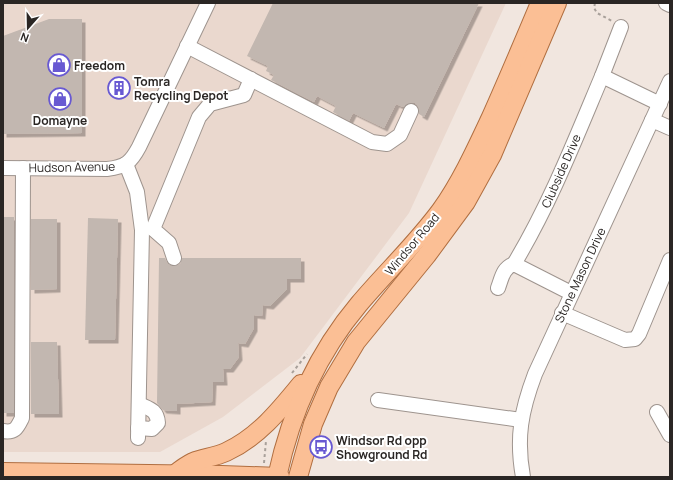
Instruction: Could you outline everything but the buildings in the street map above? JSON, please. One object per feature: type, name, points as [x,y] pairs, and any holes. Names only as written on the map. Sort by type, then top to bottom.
[{"type":"main road","name":"Windsor Road","points":[[278,477],[288,435],[312,359],[342,326],[359,304],[416,242],[441,210],[456,186],[483,135],[540,3]]},
{"type":"main road","name":"Windsor Road","points":[[298,477],[313,424],[329,387],[356,342],[427,255],[466,202],[492,154],[557,3]]},
{"type":"main road","points":[[174,474],[193,462],[225,452],[243,443],[260,430],[274,417],[312,359]]},
{"type":"main road","points":[[3,472],[278,477]]},
{"type":"street","name":"Hudson Avenue","points":[[3,168],[108,169],[126,164],[134,156],[139,147],[208,3]]},
{"type":"street","points":[[666,3],[670,6]]},
{"type":"street","name":"Clubside Drive","points":[[498,288],[508,266],[514,264],[543,213],[554,190],[621,27]]},
{"type":"street","points":[[187,46],[372,142],[387,144],[400,135],[411,111]]},
{"type":"street","points":[[602,76],[660,104]]},
{"type":"street","points":[[174,258],[169,243],[153,229],[199,117],[210,104],[244,95],[251,79]]},
{"type":"street","name":"Stone Mason Drive","points":[[523,477],[519,443],[521,420],[527,396],[535,374],[571,293],[670,82]]},
{"type":"street","points":[[652,120],[670,128]]},
{"type":"street","points":[[126,164],[137,192],[142,230],[138,433],[152,429],[158,423],[158,416],[153,411],[139,404]]},
{"type":"street","points":[[3,431],[10,432],[18,427],[22,418],[23,168]]},
{"type":"street","points":[[562,313],[625,340],[635,339],[639,334],[670,260]]},
{"type":"street","points":[[514,264],[571,293]]},
{"type":"street","points":[[378,400],[521,420]]},
{"type":"street","points":[[657,412],[670,435]]},
{"type":"path","points":[[594,3],[594,8],[598,13],[621,27]]},
{"type":"path","points":[[292,374],[312,359]]},
{"type":"path","points":[[265,458],[266,439]]},
{"type":"shaded area","points":[[3,3],[506,3],[409,213],[300,358],[223,417],[160,452],[3,452]]},
{"type":"place","name":"Freedom","points":[[59,65]]},
{"type":"place","name":"Tomra Recycling Depot","points":[[119,88]]},
{"type":"place","name":"Domayne","points":[[60,99]]},
{"type":"place","name":"Windsor Rd opp Showground Rd","points":[[321,447]]}]
